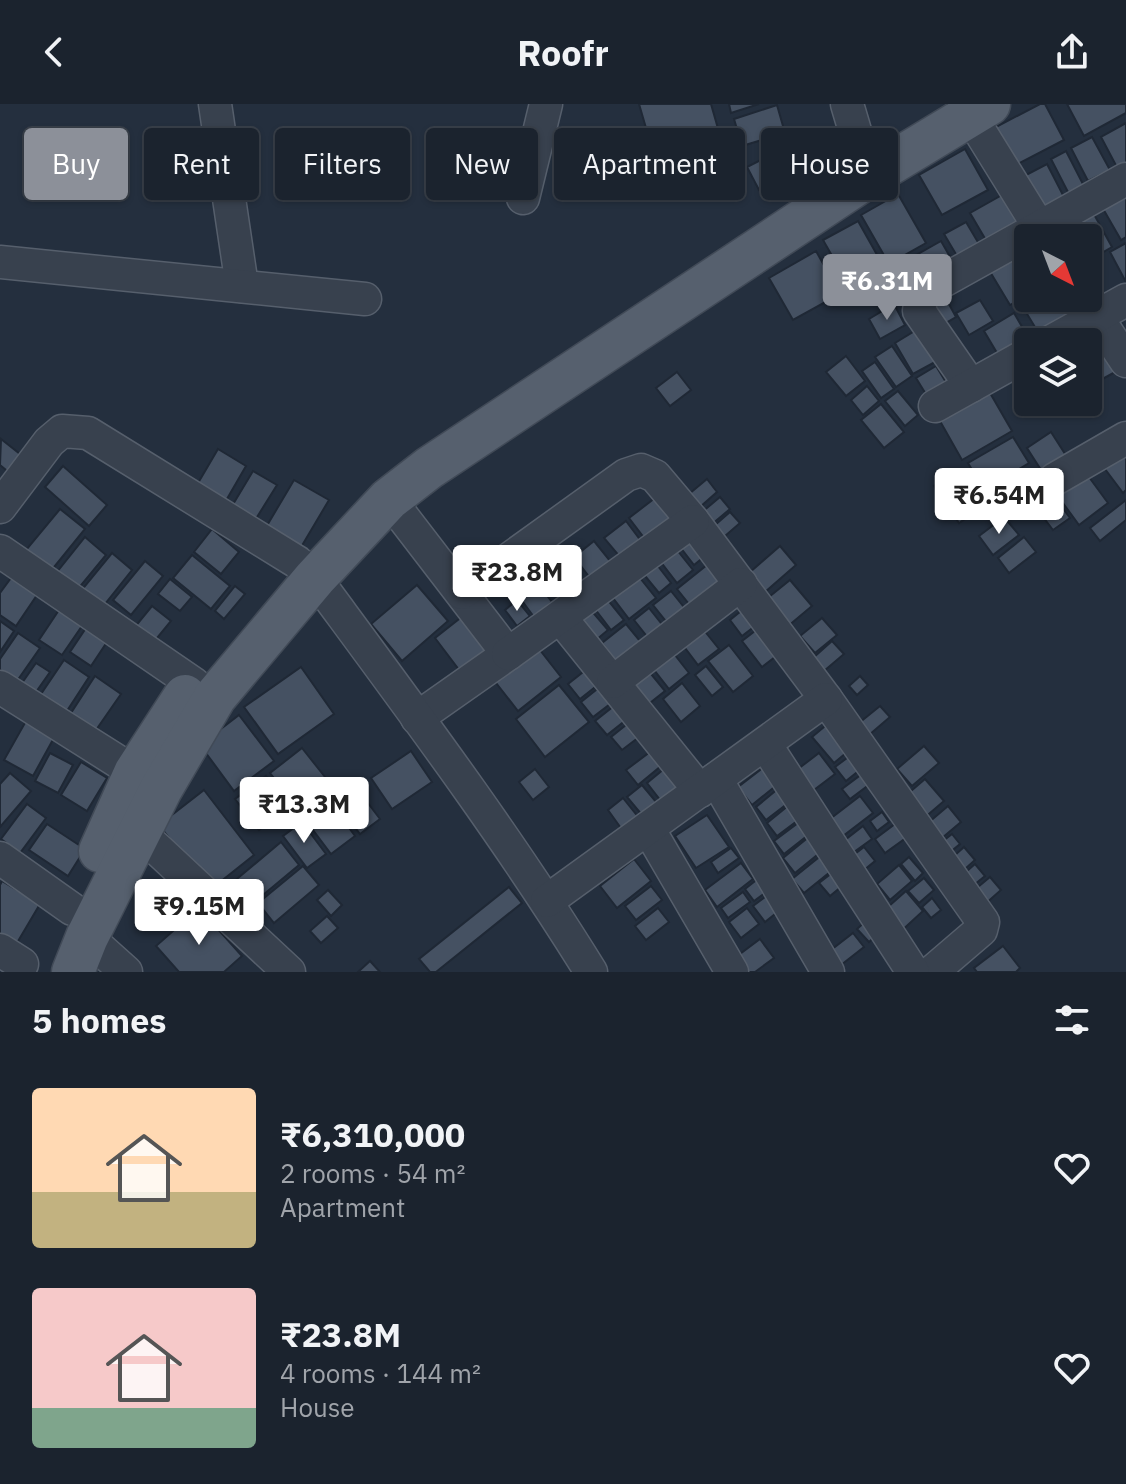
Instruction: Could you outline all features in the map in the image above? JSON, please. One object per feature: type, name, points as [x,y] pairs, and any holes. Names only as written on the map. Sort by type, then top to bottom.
[{"type":"main road","points":[[898,141],[970,107]]},
{"type":"main road","points":[[78,939],[148,781],[173,711],[266,596],[306,570],[429,468],[970,107]]},
{"type":"main road","points":[[23,962],[78,939],[139,832],[148,781],[215,697],[306,570],[387,475],[490,394],[689,262],[789,200]]},
{"type":"street","points":[[215,104],[242,286]]},
{"type":"street","points":[[538,137],[546,104]]},
{"type":"street","points":[[847,104],[854,128]]},
{"type":"street","points":[[970,107],[1037,224]]},
{"type":"street","points":[[1055,224],[1126,179]]},
{"type":"street","points":[[971,386],[919,311],[921,298],[934,286],[1014,246]]},
{"type":"street","points":[[0,262],[365,299]]},
{"type":"street","points":[[1102,305],[1126,300]]},
{"type":"street","points":[[1066,328],[1084,312]]},
{"type":"street","points":[[1093,312],[1126,361]]},
{"type":"street","points":[[935,406],[1014,362]]},
{"type":"street","points":[[0,507],[49,442],[62,431],[88,433],[306,570],[417,718],[547,901],[591,972]]},
{"type":"street","points":[[1055,479],[1126,438]]},
{"type":"street","points":[[462,593],[626,475],[641,470],[655,476],[693,521],[826,699],[983,922],[981,930],[932,972]]},
{"type":"street","points":[[389,499],[508,654]]},
{"type":"street","points":[[417,718],[693,521]]},
{"type":"street","points":[[0,551],[194,684]]},
{"type":"street","points":[[613,682],[741,584]]},
{"type":"street","points":[[560,617],[613,682],[708,785],[828,972]]},
{"type":"street","points":[[0,687],[148,781]]},
{"type":"street","points":[[547,901],[826,699]]},
{"type":"street","points":[[765,744],[913,972]]},
{"type":"street","points":[[648,828],[732,972]]},
{"type":"street","points":[[139,832],[289,972]]},
{"type":"street","points":[[0,858],[78,939],[126,972]]},
{"type":"building","points":[[639,104],[711,104],[718,128],[646,128]]},
{"type":"building","points":[[729,104],[759,104],[731,113]]},
{"type":"building","points":[[1045,104],[1064,140],[1014,166],[994,128]]},
{"type":"building","points":[[1067,104],[1126,104],[1126,113],[1084,136]]},
{"type":"building","points":[[777,105],[784,128],[761,128],[761,140],[745,145],[745,128],[737,128],[734,119]]},
{"type":"building","points":[[1126,123],[1126,170],[1120,173],[1101,137]]},
{"type":"building","points":[[1092,137],[1110,170],[1088,181],[1071,148]]},
{"type":"building","points":[[965,149],[988,190],[942,215],[919,175]]},
{"type":"building","points":[[1066,151],[1085,188],[1070,196],[1051,159]]},
{"type":"building","points":[[761,160],[761,189],[759,190],[747,167]]},
{"type":"building","points":[[1047,164],[1064,197],[1044,208],[1026,175]]},
{"type":"building","points":[[898,194],[926,243],[889,264],[861,215],[887,200],[898,200]]},
{"type":"building","points":[[1002,195],[1019,224],[1014,224],[1014,234],[990,247],[970,213]]},
{"type":"building","points":[[1126,195],[1126,237],[1121,240],[1102,207]]},
{"type":"building","points":[[1090,207],[1099,224],[1060,224]]},
{"type":"building","points":[[858,221],[885,269],[851,289],[823,240]]},
{"type":"building","points":[[966,222],[982,249],[960,261],[944,234]]},
{"type":"building","points":[[1102,229],[1112,247],[1102,253]]},
{"type":"building","points":[[941,241],[953,262],[922,280],[909,259]]},
{"type":"building","points":[[1126,243],[1126,282],[1110,252]]},
{"type":"building","points":[[1014,248],[1014,303],[1010,305],[986,265]]},
{"type":"building","points":[[816,251],[840,294],[793,320],[769,278]]},
{"type":"building","points":[[903,267],[915,288],[891,302],[879,280]]},
{"type":"building","points":[[944,295],[956,317],[930,332],[917,310]]},
{"type":"building","points":[[980,300],[993,321],[969,335],[956,313]]},
{"type":"building","points":[[894,304],[905,325],[880,339],[869,319]]},
{"type":"building","points":[[1026,312],[1069,312],[1073,318],[1056,328],[1036,328]]},
{"type":"building","points":[[1014,313],[1023,328],[1014,328],[1014,355],[1003,363],[984,331]]},
{"type":"building","points":[[918,329],[937,361],[913,374],[895,343]]},
{"type":"building","points":[[1102,345],[1117,371],[1102,379]]},
{"type":"building","points":[[892,346],[912,376],[896,387],[875,357]]},
{"type":"building","points":[[846,356],[865,381],[846,396],[826,372]]},
{"type":"building","points":[[875,362],[894,389],[881,398],[862,371]]},
{"type":"building","points":[[936,366],[952,392],[932,404],[916,378]]},
{"type":"building","points":[[677,372],[691,390],[670,406],[656,388]]},
{"type":"building","points":[[867,386],[879,401],[863,415],[851,400]]},
{"type":"building","points":[[986,386],[1012,431],[962,460],[936,414]]},
{"type":"building","points":[[898,391],[918,415],[905,426],[885,401]]},
{"type":"building","points":[[881,404],[904,432],[884,448],[861,420]]},
{"type":"building","points":[[1051,432],[1067,457],[1043,473],[1027,448]]},
{"type":"building","points":[[1013,437],[1029,463],[984,490],[968,463]]},
{"type":"building","points":[[1,439],[25,458],[12,475],[0,465]]},
{"type":"building","points":[[218,449],[246,466],[220,511],[191,495]]},
{"type":"building","points":[[1126,453],[1126,490],[1123,493],[1105,469]]},
{"type":"building","points":[[63,466],[107,505],[89,526],[45,487]]},
{"type":"building","points":[[253,471],[277,485],[249,530],[226,516]]},
{"type":"building","points":[[955,471],[981,508],[959,523],[934,486]]},
{"type":"building","points":[[1086,473],[1108,503],[1079,525],[1057,495]]},
{"type":"building","points":[[707,479],[717,492],[700,507],[689,494]]},
{"type":"building","points":[[294,480],[329,500],[297,554],[262,534]]},
{"type":"building","points":[[1054,496],[1070,518],[1053,530],[1037,509]]},
{"type":"building","points":[[720,497],[730,509],[705,530],[695,518]]},
{"type":"building","points":[[655,498],[671,518],[645,539],[629,518]]},
{"type":"building","points":[[1126,500],[1126,520],[1100,541],[1090,528]]},
{"type":"building","points":[[60,509],[85,529],[46,577],[21,556]]},
{"type":"building","points":[[730,512],[740,523],[717,543],[707,532]]},
{"type":"building","points":[[1004,517],[1019,535],[993,555],[979,536]]},
{"type":"building","points":[[626,521],[641,541],[620,557],[604,538]]},
{"type":"building","points":[[212,529],[239,552],[221,574],[194,552]]},
{"type":"building","points":[[688,534],[705,556],[694,565],[677,543]]},
{"type":"building","points":[[85,537],[106,555],[78,589],[57,572]]},
{"type":"building","points":[[1024,537],[1036,552],[1009,573],[998,558]]},
{"type":"building","points":[[594,541],[615,567],[594,583],[574,557]]},
{"type":"building","points":[[673,545],[693,570],[677,583],[657,557]]},
{"type":"building","points":[[780,546],[796,565],[765,592],[749,573]]},
{"type":"building","points":[[112,553],[132,570],[101,609],[80,592]]},
{"type":"building","points":[[192,555],[230,586],[211,609],[173,578]]},
{"type":"building","points":[[145,561],[163,576],[131,615],[113,600]]},
{"type":"building","points":[[654,561],[671,583],[659,593],[641,571]]},
{"type":"building","points":[[567,563],[588,590],[568,605],[547,579]]},
{"type":"building","points":[[707,565],[727,590],[697,614],[677,589]]},
{"type":"building","points":[[636,573],[656,598],[629,619],[610,594]]},
{"type":"building","points":[[11,578],[37,595],[16,626],[0,615],[0,593]]},
{"type":"building","points":[[170,579],[192,597],[180,611],[158,594]]},
{"type":"building","points":[[790,580],[812,606],[787,627],[764,601]]},
{"type":"building","points":[[538,584],[552,602],[534,617],[520,598]]},
{"type":"building","points":[[417,585],[448,621],[402,661],[371,624]]},
{"type":"building","points":[[235,586],[245,594],[224,619],[215,611]]},
{"type":"building","points":[[671,591],[691,616],[673,630],[653,605]]},
{"type":"building","points":[[607,599],[624,620],[611,630],[595,609]]},
{"type":"building","points":[[517,600],[530,616],[517,626],[505,610]]},
{"type":"building","points":[[152,606],[171,621],[153,643],[134,628]]},
{"type":"building","points":[[61,607],[84,623],[62,655],[39,640]]},
{"type":"building","points":[[746,607],[759,623],[742,636],[730,620]]},
{"type":"building","points":[[649,608],[668,632],[653,644],[634,620]]},
{"type":"building","points":[[590,609],[608,630],[590,645],[573,623]]},
{"type":"building","points":[[468,612],[499,653],[466,679],[435,638]]},
{"type":"building","points":[[822,618],[837,635],[815,653],[800,636]]},
{"type":"building","points":[[0,621],[14,631],[0,652]]},
{"type":"building","points":[[90,622],[111,636],[91,666],[70,652]]},
{"type":"building","points":[[626,624],[640,641],[616,661],[602,643]]},
{"type":"building","points":[[699,624],[719,649],[698,665],[679,640]]},
{"type":"building","points":[[764,624],[784,650],[762,667],[742,641]]},
{"type":"building","points":[[18,633],[40,648],[17,681],[0,670],[0,659]]},
{"type":"building","points":[[832,641],[844,654],[824,671],[813,658]]},
{"type":"building","points":[[536,645],[561,677],[518,711],[493,679]]},
{"type":"building","points":[[729,645],[753,676],[733,692],[708,661]]},
{"type":"building","points":[[671,650],[689,673],[669,689],[651,666]]},
{"type":"building","points":[[64,660],[89,677],[63,717],[37,700]]},
{"type":"building","points":[[36,663],[50,672],[29,702],[15,693]]},
{"type":"building","points":[[592,665],[604,680],[580,699],[568,684]]},
{"type":"building","points":[[706,666],[723,687],[712,696],[695,675]]},
{"type":"building","points":[[301,667],[334,714],[278,754],[244,707]]},
{"type":"building","points":[[647,669],[665,691],[641,710],[623,688]]},
{"type":"building","points":[[95,676],[121,694],[96,730],[71,713]]},
{"type":"building","points":[[860,676],[868,685],[857,695],[849,686]]},
{"type":"building","points":[[606,682],[618,698],[593,717],[581,702]]},
{"type":"building","points":[[682,683],[700,706],[681,722],[663,699]]},
{"type":"building","points":[[559,685],[589,722],[545,757],[516,719]]},
{"type":"building","points":[[619,702],[631,716],[607,735],[595,721]]},
{"type":"building","points":[[880,706],[890,717],[869,735],[859,723]]},
{"type":"building","points":[[239,715],[274,761],[234,791],[200,745]]},
{"type":"building","points":[[636,717],[647,731],[622,750],[611,737]]},
{"type":"building","points":[[26,721],[55,736],[33,776],[4,760]]},
{"type":"building","points":[[830,722],[852,748],[834,763],[812,737]]},
{"type":"building","points":[[924,746],[939,763],[912,786],[897,769]]},
{"type":"building","points":[[302,748],[329,782],[297,807],[270,773]]},
{"type":"building","points":[[411,751],[432,782],[392,809],[371,778]]},
{"type":"building","points":[[650,752],[661,766],[638,785],[626,770]]},
{"type":"building","points":[[855,752],[866,765],[846,781],[835,767]]},
{"type":"building","points":[[50,753],[73,765],[58,793],[35,781]]},
{"type":"building","points":[[819,753],[835,774],[810,793],[794,772]]},
{"type":"building","points":[[81,762],[107,778],[87,811],[61,795]]},
{"type":"building","points":[[769,763],[783,780],[752,805],[738,787]]},
{"type":"building","points":[[670,764],[685,782],[661,801],[647,783]]},
{"type":"building","points":[[535,769],[549,787],[533,800],[519,782]]},
{"type":"building","points":[[10,773],[31,791],[0,827],[0,784]]},
{"type":"building","points":[[862,774],[870,784],[850,799],[842,789]]},
{"type":"building","points":[[266,776],[289,805],[259,830],[235,799]]},
{"type":"building","points":[[925,779],[944,801],[923,819],[904,797]]},
{"type":"building","points":[[352,782],[380,819],[360,834],[332,797]]},
{"type":"building","points":[[785,783],[796,797],[766,820],[756,807]]},
{"type":"building","points":[[642,785],[657,803],[642,815],[627,797]]},
{"type":"building","points":[[204,790],[254,855],[210,890],[159,825]]},
{"type":"building","points":[[860,796],[873,813],[843,836],[830,819]]},
{"type":"building","points":[[623,798],[639,818],[623,831],[608,810]]},
{"type":"building","points":[[328,799],[355,836],[331,854],[304,818]]},
{"type":"building","points":[[794,801],[805,815],[777,836],[767,823]]},
{"type":"building","points":[[27,804],[46,818],[20,853],[1,839]]},
{"type":"building","points":[[948,806],[961,822],[942,838],[928,823]]},
{"type":"building","points":[[882,812],[889,822],[877,831],[870,821]]},
{"type":"building","points":[[707,815],[729,847],[696,868],[675,836]]},
{"type":"building","points":[[802,820],[812,832],[784,854],[774,841]]},
{"type":"building","points":[[899,821],[910,835],[885,853],[875,839]]},
{"type":"building","points":[[302,822],[326,854],[307,868],[283,836]]},
{"type":"building","points":[[47,824],[85,849],[68,876],[29,850]]},
{"type":"building","points":[[863,826],[872,839],[854,852],[845,840]]},
{"type":"building","points":[[952,834],[960,844],[943,858],[934,848]]},
{"type":"building","points":[[810,836],[822,851],[795,873],[783,858]]},
{"type":"building","points":[[281,842],[299,865],[251,905],[232,883]]},
{"type":"building","points":[[864,847],[875,861],[858,875],[847,860]]},
{"type":"building","points":[[964,847],[975,860],[955,878],[944,865]]},
{"type":"building","points":[[731,848],[739,858],[718,873],[711,862]]},
{"type":"building","points":[[823,854],[835,868],[804,893],[792,879]]},
{"type":"building","points":[[909,857],[923,873],[915,881],[901,864]]},
{"type":"building","points":[[634,859],[651,881],[617,908],[600,886]]},
{"type":"building","points":[[741,863],[753,879],[717,907],[705,890]]},
{"type":"building","points":[[975,864],[985,876],[969,889],[959,878]]},
{"type":"building","points":[[899,865],[912,881],[890,900],[877,884]]},
{"type":"building","points":[[303,866],[319,885],[274,923],[258,903]]},
{"type":"building","points":[[837,869],[847,882],[830,896],[819,883]]},
{"type":"building","points":[[769,870],[779,883],[754,901],[745,889]]},
{"type":"building","points":[[990,877],[1001,890],[984,905],[972,892]]},
{"type":"building","points":[[924,878],[934,890],[919,903],[908,891]]},
{"type":"building","points":[[2,881],[40,904],[14,948],[0,940]]},
{"type":"building","points":[[651,886],[662,900],[636,920],[625,906]]},
{"type":"building","points":[[509,887],[522,903],[436,972],[430,972],[419,959]]},
{"type":"building","points":[[328,890],[342,905],[331,916],[317,900]]},
{"type":"building","points":[[773,891],[785,906],[765,922],[753,906]]},
{"type":"building","points":[[906,891],[923,911],[898,934],[880,914]]},
{"type":"building","points":[[743,892],[750,902],[728,918],[721,908]]},
{"type":"building","points":[[932,898],[941,910],[931,918],[922,907]]},
{"type":"building","points":[[199,908],[242,956],[224,972],[179,972],[156,946]]},
{"type":"building","points":[[658,908],[669,922],[646,940],[635,926]]},
{"type":"building","points":[[747,908],[759,924],[741,938],[729,922]]},
{"type":"building","points":[[327,916],[338,928],[321,943],[310,931]]},
{"type":"building","points":[[866,921],[878,934],[869,942],[857,929]]},
{"type":"building","points":[[853,933],[864,947],[841,965],[831,950]]},
{"type":"building","points":[[760,939],[774,958],[755,972],[747,972],[736,957]]},
{"type":"building","points":[[1003,946],[1020,968],[1016,972],[977,972],[974,968]]},
{"type":"building","points":[[370,961],[380,972],[358,972]]}]
